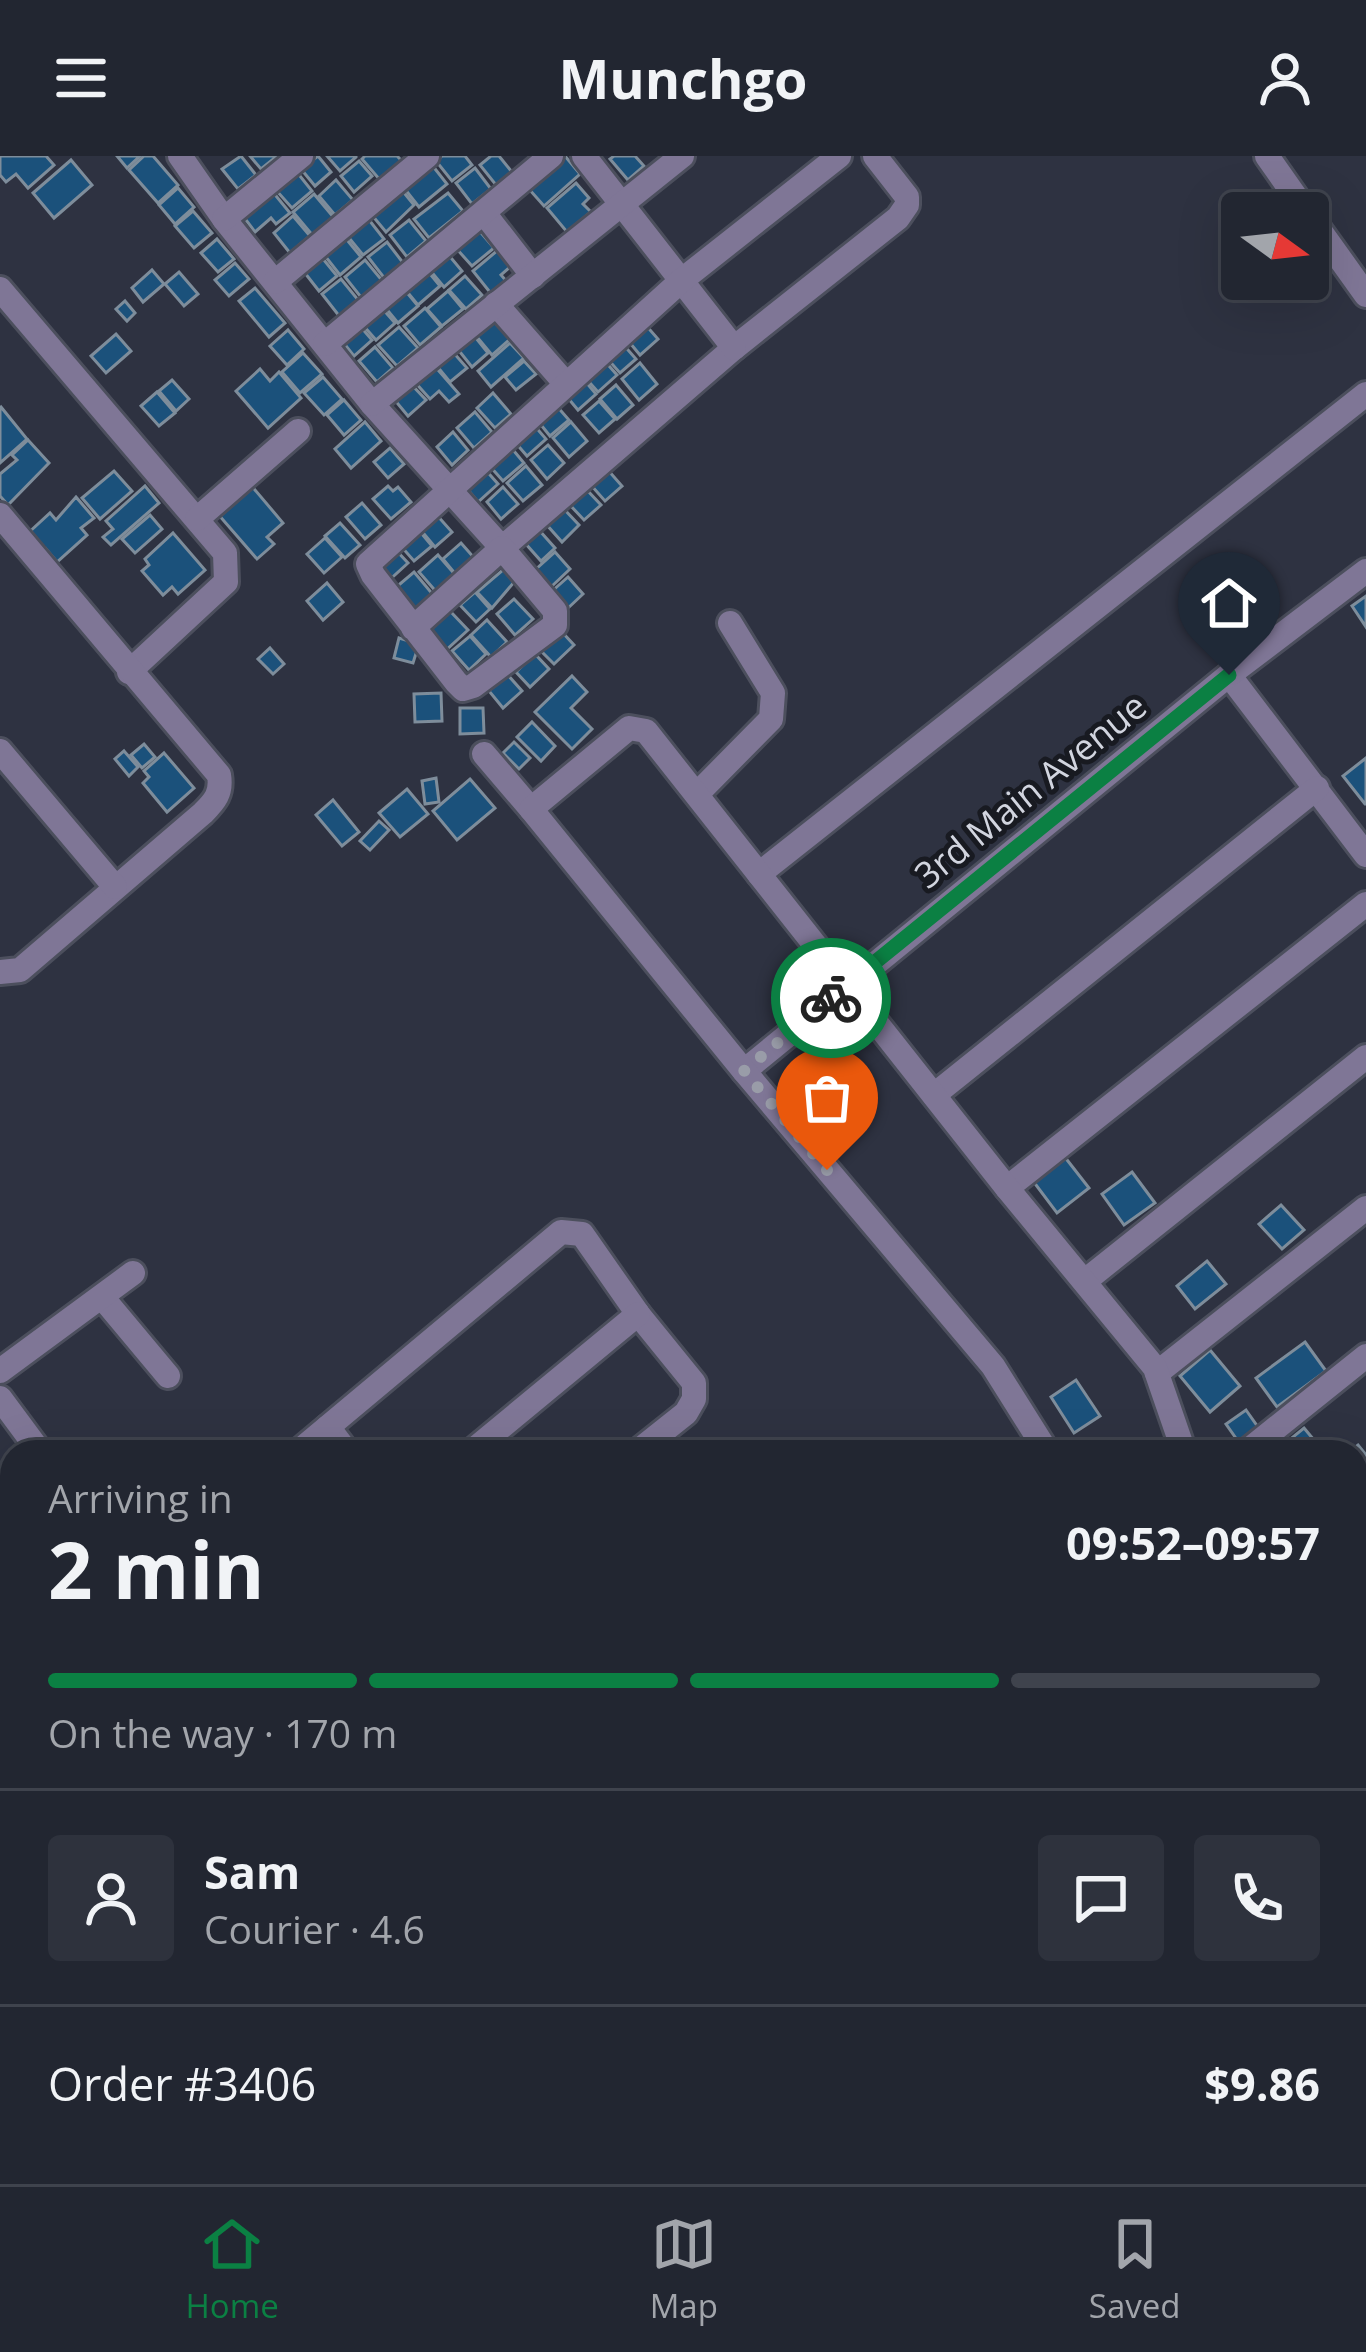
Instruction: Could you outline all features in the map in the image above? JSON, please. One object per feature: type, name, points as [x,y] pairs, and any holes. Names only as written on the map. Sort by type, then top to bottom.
[{"type":"street","points":[[180,156],[224,219],[372,404],[450,489],[555,611],[555,626],[473,686],[463,688],[368,564],[450,489],[566,384],[682,280],[839,156]]},
{"type":"street","points":[[224,219],[301,156]]},
{"type":"street","points":[[275,282],[427,156]]},
{"type":"street","points":[[325,344],[550,156]]},
{"type":"street","points":[[584,156],[734,348]]},
{"type":"street","points":[[372,404],[682,156]]},
{"type":"street","points":[[413,628],[734,348],[903,212],[907,197],[875,156]]},
{"type":"street","points":[[1267,156],[1293,192]]},
{"type":"street","points":[[484,213],[533,276]]},
{"type":"street","points":[[1329,243],[1366,295]]},
{"type":"street","points":[[0,289],[225,553],[226,582],[129,673]]},
{"type":"street","points":[[496,304],[566,384]]},
{"type":"street","points":[[759,874],[1366,394]]},
{"type":"street","points":[[196,519],[298,431]]},
{"type":"street","points":[[0,515],[219,775],[221,786],[216,801],[203,813],[20,970],[0,972]]},
{"type":"street","name":"3rd Main Avenue","points":[[744,1071],[1229,675],[1366,572]]},
{"type":"street","points":[[698,794],[771,719],[774,706],[773,693],[730,623]]},
{"type":"street","points":[[1229,675],[1366,856]]},
{"type":"street","points":[[531,809],[629,728],[646,731],[1157,1373],[1180,1440]]},
{"type":"street","points":[[0,751],[115,887]]},
{"type":"street","points":[[484,754],[993,1366],[1039,1440]]},
{"type":"street","points":[[934,1095],[1317,788]]},
{"type":"street","points":[[1007,1188],[1366,904]]},
{"type":"street","points":[[1085,1281],[1366,1057]]},
{"type":"street","points":[[1157,1373],[1366,1208]]},
{"type":"street","points":[[312,1440],[561,1232],[582,1234],[694,1383],[694,1399],[686,1413],[652,1440]]},
{"type":"street","points":[[0,1371],[133,1273]]},
{"type":"street","points":[[102,1297],[168,1376]]},
{"type":"street","points":[[486,1440],[638,1314]]},
{"type":"street","points":[[1261,1440],[1366,1356]]},
{"type":"street","points":[[0,1398],[31,1440]]},
{"type":"street","points":[[328,1427],[338,1440]]},
{"type":"building","points":[[0,156],[46,156],[54,165],[28,188],[16,174],[6,182],[0,175]]},
{"type":"building","points":[[117,156],[140,156],[127,168]]},
{"type":"building","points":[[144,156],[153,156],[178,185],[158,203],[129,170]]},
{"type":"building","points":[[241,156],[256,175],[238,189],[222,169]]},
{"type":"building","points":[[250,156],[277,156],[261,169]]},
{"type":"building","points":[[318,156],[331,172],[315,186],[301,169]]},
{"type":"building","points":[[327,156],[356,156],[356,157],[340,171]]},
{"type":"building","points":[[397,156],[402,161],[380,180],[362,159]]},
{"type":"building","points":[[442,156],[465,156],[472,165],[452,181],[436,161]]},
{"type":"building","points":[[499,156],[512,172],[496,185],[480,165]]},
{"type":"building","points":[[565,156],[580,174],[544,206],[528,188]]},
{"type":"building","points":[[635,156],[644,166],[628,180],[610,159]]},
{"type":"building","points":[[71,160],[92,185],[54,218],[33,193]]},
{"type":"building","points":[[359,161],[372,176],[354,192],[341,176]]},
{"type":"building","points":[[432,165],[447,184],[419,207],[404,188]]},
{"type":"building","points":[[475,168],[491,189],[472,204],[456,183]]},
{"type":"building","points":[[296,171],[312,191],[292,208],[275,189]]},
{"type":"building","points":[[336,180],[353,200],[335,215],[319,196]]},
{"type":"building","points":[[576,183],[589,198],[583,204],[591,212],[567,232],[547,208]]},
{"type":"building","points":[[178,188],[194,207],[175,224],[159,205]]},
{"type":"building","points":[[401,189],[414,205],[386,232],[371,214]]},
{"type":"building","points":[[272,191],[290,213],[276,224],[271,218],[255,232],[243,216]]},
{"type":"building","points":[[448,193],[463,211],[429,238],[414,219]]},
{"type":"building","points":[[314,194],[335,219],[314,237],[293,212]]},
{"type":"building","points":[[193,211],[212,233],[194,248],[175,226]]},
{"type":"building","points":[[293,216],[310,236],[290,253],[274,233]]},
{"type":"building","points":[[366,216],[384,239],[363,255],[345,233]]},
{"type":"building","points":[[409,220],[426,241],[407,257],[390,235]]},
{"type":"building","points":[[477,228],[494,248],[472,266],[455,247]]},
{"type":"building","points":[[343,235],[361,257],[340,275],[322,252]]},
{"type":"building","points":[[217,239],[234,259],[218,272],[201,253]]},
{"type":"building","points":[[387,242],[404,264],[385,279],[368,257]]},
{"type":"building","points":[[498,250],[511,266],[501,275],[508,283],[493,296],[473,271]]},
{"type":"building","points":[[447,253],[462,271],[444,287],[429,269]]},
{"type":"building","points":[[319,254],[337,276],[319,291],[301,268]]},
{"type":"building","points":[[365,260],[385,284],[364,301],[345,277]]},
{"type":"building","points":[[235,263],[249,279],[229,296],[215,280]]},
{"type":"building","points":[[426,269],[440,286],[418,305],[404,288]]},
{"type":"building","points":[[152,270],[164,284],[143,302],[132,288]]},
{"type":"building","points":[[179,272],[198,294],[184,306],[165,284]]},
{"type":"building","points":[[465,276],[482,295],[466,309],[449,290]]},
{"type":"building","points":[[341,279],[359,301],[340,317],[322,294]]},
{"type":"building","points":[[255,288],[285,323],[269,337],[239,301]]},
{"type":"building","points":[[404,289],[418,306],[398,323],[384,306]]},
{"type":"building","points":[[448,291],[463,309],[442,326],[427,309]]},
{"type":"building","points":[[125,301],[135,313],[127,321],[116,309]]},
{"type":"building","points":[[381,307],[395,323],[376,340],[362,324]]},
{"type":"building","points":[[425,308],[441,327],[420,345],[404,326]]},
{"type":"building","points":[[495,321],[510,339],[492,355],[477,337]]},
{"type":"building","points":[[643,322],[658,339],[640,355],[625,337]]},
{"type":"building","points":[[360,326],[372,340],[354,356],[342,341]]},
{"type":"building","points":[[399,327],[418,348],[397,366],[378,345]]},
{"type":"building","points":[[288,330],[304,349],[287,365],[270,346]]},
{"type":"building","points":[[472,333],[488,353],[472,367],[456,347]]},
{"type":"building","points":[[116,334],[131,351],[106,373],[91,356]]},
{"type":"building","points":[[621,342],[636,359],[620,373],[605,356]]},
{"type":"building","points":[[510,343],[524,358],[491,387],[478,371]]},
{"type":"building","points":[[375,347],[393,368],[377,382],[359,361]]},
{"type":"building","points":[[452,351],[467,368],[450,382],[436,365]]},
{"type":"building","points":[[303,353],[322,374],[300,393],[282,372]]},
{"type":"building","points":[[602,358],[617,375],[598,392],[582,374]]},
{"type":"building","points":[[524,361],[536,374],[516,390],[505,377]]},
{"type":"building","points":[[432,363],[459,394],[449,402],[439,391],[430,399],[413,380]]},
{"type":"building","points":[[640,363],[657,384],[639,400],[622,379]]},
{"type":"building","points":[[260,369],[270,381],[279,372],[301,398],[268,428],[236,391]]},
{"type":"building","points":[[580,375],[596,394],[578,410],[562,391]]},
{"type":"building","points":[[323,377],[342,399],[324,415],[304,393]]},
{"type":"building","points":[[172,380],[189,399],[176,411],[159,391]]},
{"type":"building","points":[[410,383],[426,400],[408,416],[393,398]]},
{"type":"building","points":[[616,385],[633,405],[617,419],[600,399]]},
{"type":"building","points":[[157,392],[175,413],[159,426],[141,406]]},
{"type":"building","points":[[493,393],[511,414],[495,428],[477,408]]},
{"type":"building","points":[[344,400],[361,420],[344,435],[327,415]]},
{"type":"building","points":[[599,401],[615,419],[599,433],[583,415]]},
{"type":"building","points":[[555,404],[569,420],[550,436],[537,420]]},
{"type":"building","points":[[0,408],[27,439],[0,463]]},
{"type":"building","points":[[475,412],[492,432],[474,448],[457,428]]},
{"type":"building","points":[[365,422],[381,441],[351,468],[335,449]]},
{"type":"building","points":[[571,422],[587,441],[569,457],[553,438]]},
{"type":"building","points":[[533,424],[546,439],[527,456],[514,441]]},
{"type":"building","points":[[453,432],[468,450],[452,465],[437,447]]},
{"type":"building","points":[[28,440],[49,463],[8,505],[0,496],[0,474],[17,460],[12,455]]},
{"type":"building","points":[[509,445],[524,463],[503,481],[488,464]]},
{"type":"building","points":[[548,445],[564,463],[547,479],[531,460]]},
{"type":"building","points":[[390,448],[404,464],[388,478],[374,462]]},
{"type":"building","points":[[526,466],[542,485],[523,501],[507,483]]},
{"type":"building","points":[[483,467],[498,484],[478,502],[463,484]]},
{"type":"building","points":[[607,469],[622,486],[605,501],[590,484]]},
{"type":"building","points":[[114,471],[132,491],[100,519],[82,498]]},
{"type":"building","points":[[250,484],[283,523],[267,537],[274,544],[257,559],[217,513]]},
{"type":"building","points":[[145,486],[159,503],[111,545],[103,537],[113,529],[106,521]]},
{"type":"building","points":[[388,486],[393,491],[398,487],[411,502],[391,519],[373,499]]},
{"type":"building","points":[[503,487],[518,504],[501,519],[487,502]]},
{"type":"building","points":[[586,489],[601,505],[584,520],[569,504]]},
{"type":"building","points":[[76,497],[94,518],[81,528],[87,535],[57,562],[26,535],[50,513],[56,520]]},
{"type":"building","points":[[362,503],[381,525],[365,539],[346,517]]},
{"type":"building","points":[[563,508],[579,525],[562,542],[546,524]]},
{"type":"building","points":[[435,513],[452,532],[435,547],[419,528]]},
{"type":"building","points":[[150,515],[162,529],[135,553],[122,539]]},
{"type":"building","points":[[340,523],[360,545],[345,558],[325,536]]},
{"type":"building","points":[[417,528],[432,546],[414,561],[399,544]]},
{"type":"building","points":[[539,530],[555,548],[541,561],[525,543]]},
{"type":"building","points":[[173,533],[205,570],[178,594],[172,587],[163,595],[142,571],[149,565],[145,559]]},
{"type":"building","points":[[325,538],[342,557],[324,573],[307,554]]},
{"type":"building","points":[[461,543],[476,560],[457,576],[443,559]]},
{"type":"building","points":[[394,548],[408,563],[386,583],[373,567]]},
{"type":"building","points":[[555,552],[570,569],[551,587],[535,570]]},
{"type":"building","points":[[438,555],[458,578],[439,595],[419,572]]},
{"type":"building","points":[[504,569],[515,581],[492,608],[477,592]]},
{"type":"building","points":[[414,572],[435,597],[416,614],[394,589]]},
{"type":"building","points":[[568,577],[583,594],[566,610],[550,593]]},
{"type":"building","points":[[327,583],[343,602],[323,620],[307,601]]},
{"type":"building","points":[[475,592],[490,609],[476,622],[460,605]]},
{"type":"building","points":[[1366,596],[1366,627],[1352,606]]},
{"type":"building","points":[[514,599],[533,619],[515,635],[497,614]]},
{"type":"building","points":[[450,611],[468,630],[445,651],[428,631]]},
{"type":"building","points":[[487,620],[507,642],[491,657],[471,635]]},
{"type":"building","points":[[562,632],[574,645],[554,664],[541,651]]},
{"type":"building","points":[[470,636],[486,654],[469,670],[452,651]]},
{"type":"building","points":[[399,638],[419,644],[413,663],[394,658]]},
{"type":"building","points":[[270,648],[284,664],[273,674],[258,659]]},
{"type":"building","points":[[535,654],[549,669],[530,687],[516,672]]},
{"type":"building","points":[[507,674],[522,691],[503,708],[489,691]]},
{"type":"building","points":[[572,676],[587,692],[571,708],[592,729],[572,749],[535,712]]},
{"type":"building","points":[[441,693],[442,721],[415,722],[414,694]]},
{"type":"building","points":[[460,708],[483,708],[484,733],[460,734]]},
{"type":"building","points":[[532,722],[555,746],[541,761],[517,737]]},
{"type":"building","points":[[514,742],[530,758],[519,769],[503,753]]},
{"type":"building","points":[[144,744],[155,757],[142,768],[131,755]]},
{"type":"building","points":[[124,751],[138,767],[129,776],[115,759]]},
{"type":"building","points":[[164,753],[194,788],[167,812],[143,783],[149,777],[144,771]]},
{"type":"building","points":[[1366,758],[1366,804],[1365,804],[1343,776]]},
{"type":"building","points":[[436,778],[439,802],[425,804],[422,781]]},
{"type":"building","points":[[470,779],[495,808],[457,840],[433,811]]},
{"type":"building","points":[[407,789],[428,814],[400,837],[379,813]]},
{"type":"building","points":[[333,800],[359,832],[342,846],[316,815]]},
{"type":"building","points":[[379,821],[389,830],[370,850],[360,841]]},
{"type":"building","points":[[1064,1156],[1089,1188],[1057,1213],[1033,1181]]},
{"type":"building","points":[[1132,1172],[1155,1203],[1124,1225],[1102,1194]]},
{"type":"building","points":[[1281,1205],[1304,1230],[1282,1249],[1259,1224]]},
{"type":"building","points":[[1207,1261],[1226,1284],[1195,1309],[1177,1286]]},
{"type":"building","points":[[1305,1342],[1326,1371],[1277,1407],[1256,1378]]},
{"type":"building","points":[[1210,1350],[1240,1386],[1210,1412],[1180,1376]]},
{"type":"building","points":[[1076,1380],[1100,1416],[1074,1433],[1051,1397]]},
{"type":"building","points":[[1246,1410],[1260,1430],[1237,1440],[1226,1424]]},
{"type":"building","points":[[1304,1428],[1314,1440],[1289,1440]]},
{"type":"way so far","points":[[827,1170],[744,1071],[831,998]]},
{"type":"route","points":[[831,998],[1229,675]]}]
